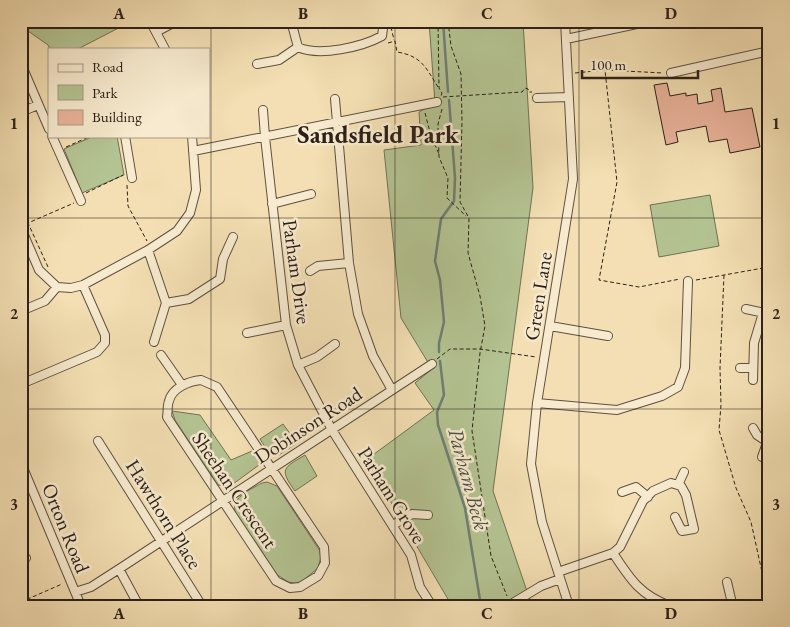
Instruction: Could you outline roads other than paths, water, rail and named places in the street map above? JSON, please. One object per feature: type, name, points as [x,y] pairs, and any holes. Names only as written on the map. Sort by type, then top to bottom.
[{"type":"street","points":[[150,21],[164,48]]},
{"type":"street","points":[[156,32],[177,21]]},
{"type":"street","points":[[291,21],[298,47]]},
{"type":"street","points":[[298,47],[314,52],[369,43],[382,36],[384,21]]},
{"type":"street","name":"Green Lane","points":[[565,21],[574,179],[537,403],[531,464],[542,522],[569,606]]},
{"type":"street","points":[[566,39],[651,21]]},
{"type":"street","points":[[257,64],[279,60],[298,47]]},
{"type":"street","points":[[671,73],[769,51]]},
{"type":"street","points":[[22,66],[48,127]]},
{"type":"street","points":[[537,95],[569,97]]},
{"type":"street","points":[[335,99],[349,263],[358,314],[373,356],[392,390]]},
{"type":"street","points":[[193,151],[422,106],[439,99]]},
{"type":"street","points":[[21,112],[38,104]]},
{"type":"street","name":"Parham Drive","points":[[264,110],[265,137],[286,325],[298,365],[332,430]]},
{"type":"street","points":[[53,138],[80,199]]},
{"type":"street","points":[[125,138],[132,178]]},
{"type":"street","points":[[22,234],[39,270],[57,287],[71,288],[83,284],[147,246],[177,231],[190,213],[196,190],[192,138]]},
{"type":"street","points":[[272,204],[311,194]]},
{"type":"street","points":[[166,303],[189,299],[220,278],[223,259],[233,237]]},
{"type":"street","points":[[147,246],[166,303],[154,342]]},
{"type":"street","points":[[310,271],[318,266],[349,263]]},
{"type":"street","points":[[537,403],[617,410],[662,396],[678,387],[685,368],[688,281]]},
{"type":"street","points":[[26,382],[97,352],[105,343],[105,335],[83,284]]},
{"type":"street","points":[[21,311],[45,301],[57,287]]},
{"type":"street","points":[[746,309],[766,314],[754,343],[753,380]]},
{"type":"street","points":[[247,333],[286,325]]},
{"type":"street","points":[[550,326],[608,336]]},
{"type":"street","points":[[298,365],[317,357],[335,344]]},
{"type":"street","points":[[161,355],[182,386]]},
{"type":"street","name":"Dobinson Road","points":[[75,592],[91,587],[432,364]]},
{"type":"street","points":[[740,368],[752,368]]},
{"type":"street","name":"Sheehan Crescent","points":[[201,380],[217,387],[272,469],[324,547],[326,563],[318,576],[300,587],[290,588],[276,581],[167,417],[169,399],[190,381],[201,380]]},
{"type":"street","points":[[753,428],[757,436],[768,443],[762,457]]},
{"type":"street","name":"Parham Grove","points":[[332,430],[411,555],[420,587],[432,606]]},
{"type":"street","name":"Hawthorn Place","points":[[98,441],[202,606]]},
{"type":"street","name":"Orton Road","points":[[21,463],[81,606]]},
{"type":"street","points":[[678,486],[684,472]]},
{"type":"street","points":[[509,605],[559,576],[613,554],[620,547],[643,501],[653,491],[671,483],[681,486],[686,495],[694,529],[682,531],[675,517]]},
{"type":"street","points":[[622,492],[636,487],[648,497]]},
{"type":"street","points":[[393,525],[412,514],[428,515]]},
{"type":"street","points":[[613,554],[628,577],[652,603],[670,606]]},
{"type":"street","points":[[119,569],[139,606]]},
{"type":"street","points":[[727,582],[731,599],[729,606]]},
{"type":"waterway","name":"Parham Beck","points":[[443,21],[448,92]]},
{"type":"waterway","name":"Parham Beck","points":[[439,352],[444,322],[440,280],[435,261],[441,219],[454,201],[455,178],[449,100]]},
{"type":"waterway","name":"Parham Beck","points":[[440,361],[444,395],[437,412],[438,425],[465,508],[481,606]]},
{"type":"district","name":"Sandsfield Park","points":[[378,134]]}]
